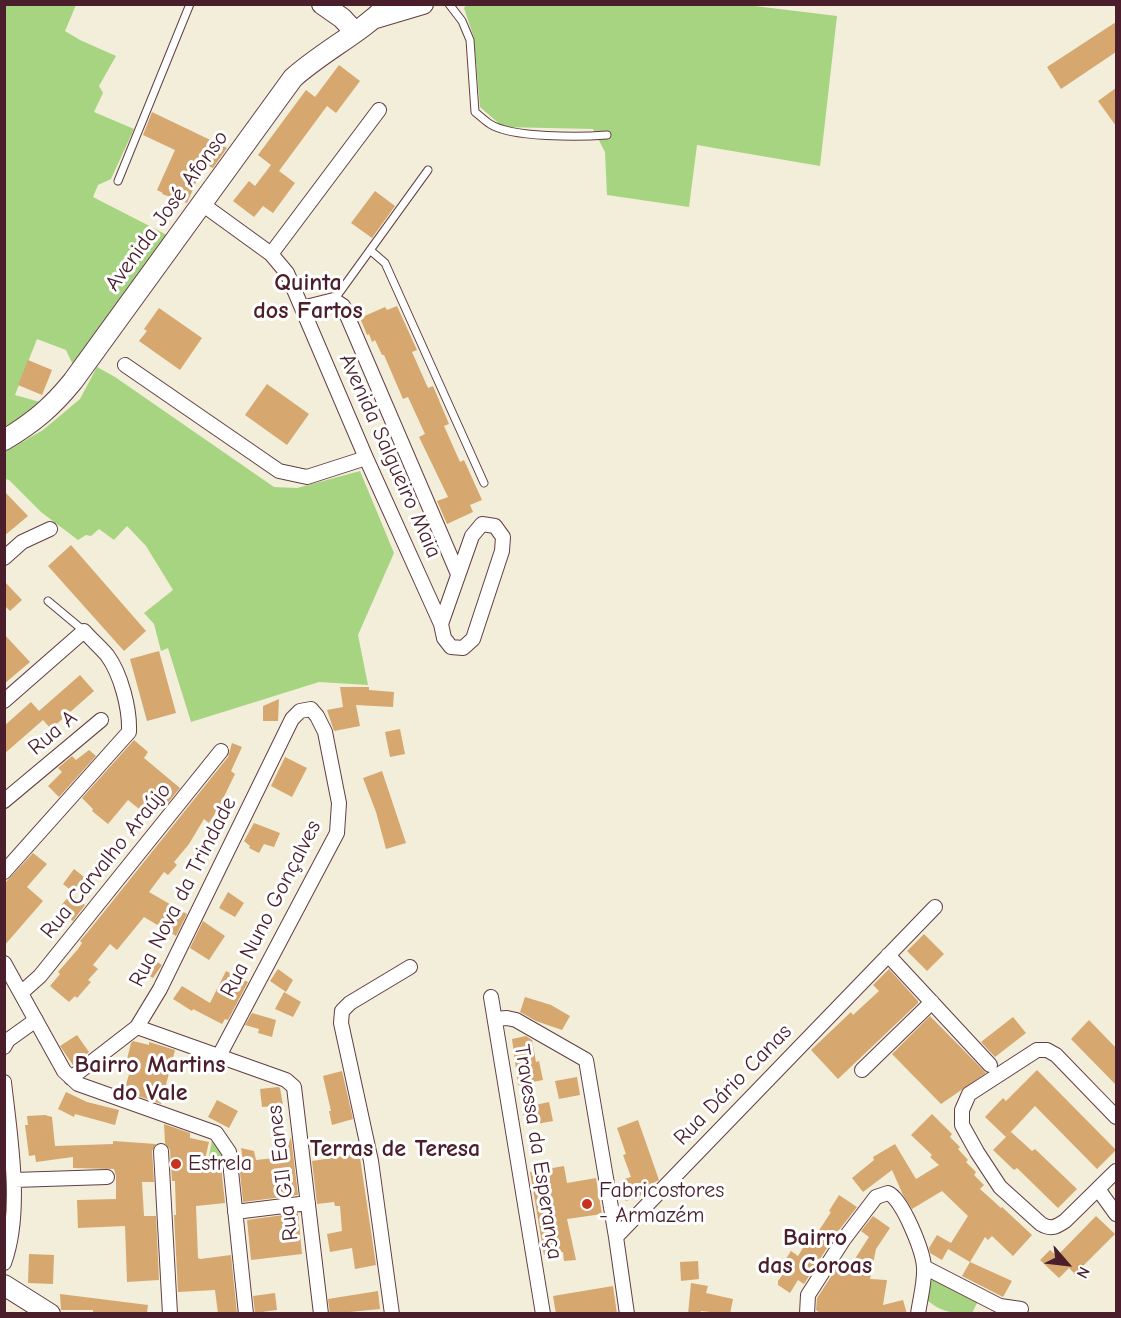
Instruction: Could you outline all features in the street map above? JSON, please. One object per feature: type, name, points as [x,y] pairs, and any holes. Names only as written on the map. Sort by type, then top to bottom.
[{"type":"street","points":[[322,4],[342,18],[355,32]]},
{"type":"street","name":"Avenida José Afonso","points":[[4,440],[54,405],[293,78],[313,60],[383,11],[423,4]]},
{"type":"street","points":[[271,254],[379,110]]},
{"type":"street","name":"Avenida Salgueiro Maia","points":[[202,204],[271,254],[287,273],[366,458],[441,624],[444,638],[451,647],[463,648],[473,639],[502,551],[503,537],[495,526],[482,524],[472,536],[441,624]]},
{"type":"street","points":[[302,308],[334,300],[343,306],[458,574]]},
{"type":"street","points":[[125,364],[279,471],[307,477],[366,458]]},
{"type":"street","points":[[4,558],[22,542],[50,530]]},
{"type":"street","points":[[4,701],[84,631],[108,656],[120,683],[129,714],[129,732],[4,872]]},
{"type":"street","name":"Rua Nova da Trindade","points":[[71,1078],[137,1027],[160,989],[292,719],[300,711],[311,709]]},
{"type":"street","name":"Rua Nuno Gonçalves","points":[[219,1056],[338,833],[339,803],[325,732],[311,709]]},
{"type":"street","name":"Rua A","points":[[4,801],[101,720]]},
{"type":"street","name":"Rua Carvalho Araújo","points":[[21,993],[40,976],[221,752]]},
{"type":"street","name":"Rua Dário Canas","points":[[616,1237],[935,907]]},
{"type":"street","points":[[888,955],[990,1065]]},
{"type":"street","points":[[4,963],[64,1071],[78,1084],[216,1133],[229,1152],[246,1314]]},
{"type":"street","points":[[392,1314],[371,1161],[341,1023],[342,1011],[350,1003],[410,967]]},
{"type":"street","name":"Travessa da Esperança","points":[[491,997],[543,1314]]},
{"type":"street","points":[[862,1071],[932,1002]]},
{"type":"street","points":[[495,1020],[507,1018],[516,1020],[586,1060],[627,1314]]},
{"type":"street","points":[[4,1047],[8,1040],[36,1020]]},
{"type":"street","name":"Rua GIl Eanes","points":[[137,1027],[286,1080],[294,1087],[321,1314]]},
{"type":"street","points":[[1116,1117],[1056,1055],[1047,1050],[1037,1050],[969,1094],[962,1110],[962,1125],[1000,1186],[1048,1228],[1065,1221],[1116,1171]]},
{"type":"street","points":[[4,1082],[14,1180],[11,1237],[4,1263]]},
{"type":"street","points":[[161,1151],[170,1314]]},
{"type":"street","points":[[14,1180],[107,1177]]},
{"type":"street","points":[[1098,1189],[1116,1214]]},
{"type":"street","points":[[807,1314],[808,1296],[844,1239],[876,1197],[888,1193],[896,1198],[918,1243],[924,1267],[918,1314]]},
{"type":"street","points":[[235,1212],[308,1203]]},
{"type":"street","points":[[924,1267],[1000,1306],[1021,1309]]},
{"type":"street","points":[[4,1285],[45,1312]]},
{"type":"lane","points":[[118,181],[190,4]]},
{"type":"lane","points":[[449,4],[462,21],[470,40],[475,112],[491,125],[510,132],[585,137],[607,135]]},
{"type":"lane","points":[[334,300],[428,170]]},
{"type":"lane","points":[[370,250],[385,263],[484,483]]},
{"type":"lane","points":[[48,601],[84,631]]},
{"type":"green space","points":[[467,4],[738,4],[837,16],[820,166],[697,145],[689,207],[607,195],[605,152],[593,129],[503,127],[480,107],[474,38],[464,8]]},
{"type":"green space","points":[[5,5],[76,5],[65,31],[116,56],[99,86],[103,93],[94,112],[134,129],[111,179],[98,185],[93,197],[167,235],[74,367],[66,350],[37,339],[15,395],[47,404],[5,426]]},
{"type":"green space","points":[[97,367],[115,377],[274,487],[297,488],[360,471],[394,553],[358,635],[368,685],[319,682],[191,722],[168,648],[161,651],[154,624],[144,613],[173,590],[146,546],[127,526],[114,540],[99,529],[91,536],[86,535],[78,540],[41,512],[9,480],[5,479],[5,452],[43,430],[80,399]]},
{"type":"green space","points":[[212,1140],[223,1154],[224,1160],[209,1156]]},
{"type":"green space","points":[[933,1280],[978,1301],[972,1313],[948,1311],[938,1308],[927,1300],[929,1283]]},
{"type":"building","points":[[1116,22],[1116,52],[1061,89],[1047,67]]},
{"type":"building","points":[[339,65],[360,81],[336,113],[327,106],[279,171],[295,183],[273,213],[263,206],[254,217],[233,201],[249,181],[255,186],[271,165],[258,155],[306,90],[315,97]]},
{"type":"building","points":[[1116,88],[1116,126],[1098,101]]},
{"type":"building","points":[[152,112],[227,148],[213,168],[204,164],[187,203],[157,190],[175,150],[143,135]]},
{"type":"building","points":[[375,191],[395,206],[372,238],[351,223]]},
{"type":"building","points":[[397,306],[417,350],[412,352],[428,388],[433,386],[449,424],[444,426],[460,462],[464,460],[482,500],[470,505],[473,512],[447,524],[437,501],[448,497],[419,437],[425,434],[408,397],[403,399],[384,355],[375,340],[372,342],[369,334],[367,335],[360,318],[385,307],[387,310]]},
{"type":"building","points":[[159,308],[202,338],[180,370],[139,341],[147,331],[144,329]]},
{"type":"building","points":[[28,360],[52,370],[42,395],[18,385]]},
{"type":"building","points":[[267,384],[309,414],[287,445],[245,415]]},
{"type":"building","points":[[4,491],[28,516],[4,536]]},
{"type":"building","points":[[71,545],[146,631],[124,651],[48,566]]},
{"type":"building","points":[[4,581],[22,600],[10,611],[4,605]]},
{"type":"building","points":[[4,634],[30,662],[4,684]]},
{"type":"building","points":[[159,651],[176,713],[147,721],[130,659]]},
{"type":"building","points":[[80,675],[94,691],[51,729],[43,720],[4,754],[4,726],[31,702],[39,711]]},
{"type":"building","points":[[340,687],[369,687],[369,690],[394,692],[393,707],[356,705],[360,726],[334,731],[327,710],[343,707]]},
{"type":"building","points":[[279,699],[278,721],[263,721],[263,706]]},
{"type":"building","points":[[400,729],[405,754],[390,757],[385,732]]},
{"type":"building","points":[[134,740],[148,752],[144,758],[180,788],[163,809],[157,805],[148,816],[128,800],[108,824],[92,811],[93,809],[82,798]]},
{"type":"building","points":[[232,743],[242,747],[231,771],[235,774],[218,809],[209,823],[204,819],[189,844],[174,862],[177,865],[168,875],[164,872],[149,892],[187,914],[176,936],[144,917],[117,950],[110,944],[93,965],[98,969],[88,980],[91,982],[77,998],[75,996],[69,1002],[50,986],[60,974],[58,972],[78,949],[82,943],[80,941],[228,757]]},
{"type":"building","points":[[89,750],[96,756],[59,797],[48,786],[62,772],[58,768],[72,756],[76,760]]},
{"type":"building","points":[[285,757],[307,768],[292,797],[271,786]]},
{"type":"building","points":[[382,771],[406,843],[386,849],[376,812],[363,778]]},
{"type":"building","points":[[254,823],[280,833],[274,847],[264,844],[259,853],[249,848],[250,846],[244,841]]},
{"type":"building","points":[[33,853],[47,864],[27,887],[43,901],[4,946],[4,884]]},
{"type":"building","points":[[74,869],[88,880],[76,894],[63,884]]},
{"type":"building","points":[[228,892],[244,903],[235,917],[219,908]]},
{"type":"building","points":[[71,894],[85,905],[73,921],[58,909]]},
{"type":"building","points":[[203,921],[225,936],[209,960],[190,948]]},
{"type":"building","points":[[924,934],[944,954],[927,971],[907,951]]},
{"type":"building","points":[[146,955],[162,965],[153,978],[137,968]]},
{"type":"building","points":[[278,969],[293,980],[286,992],[270,981]]},
{"type":"building","points":[[889,969],[918,1003],[838,1079],[811,1050],[851,1012],[853,1015],[879,991],[873,985]]},
{"type":"building","points":[[226,971],[248,982],[228,1020],[225,1019],[222,1024],[193,1009],[192,1011],[173,999],[182,986],[210,1003]]},
{"type":"building","points":[[284,992],[301,1002],[293,1017],[275,1009]]},
{"type":"building","points":[[525,997],[551,1005],[570,1016],[562,1030],[536,1021],[520,1012]]},
{"type":"building","points":[[252,1013],[276,1020],[272,1037],[258,1033],[259,1029],[245,1025]]},
{"type":"building","points":[[930,1016],[986,1073],[941,1104],[892,1054]]},
{"type":"building","points":[[1013,1017],[1026,1033],[995,1057],[981,1042]]},
{"type":"building","points":[[1089,1020],[1116,1048],[1116,1085],[1071,1039]]},
{"type":"building","points":[[77,1035],[89,1052],[73,1065],[60,1046]]},
{"type":"building","points":[[526,1036],[532,1040],[536,1062],[539,1061],[543,1080],[518,1085],[512,1039]]},
{"type":"building","points":[[133,1041],[149,1045],[149,1042],[175,1050],[161,1104],[124,1091],[133,1061],[127,1059]]},
{"type":"building","points":[[1037,1070],[1116,1150],[1097,1169],[1035,1106],[1006,1137],[985,1117],[1003,1098],[1006,1101]]},
{"type":"building","points":[[342,1071],[353,1119],[332,1125],[323,1076]]},
{"type":"building","points":[[577,1077],[580,1095],[559,1099],[555,1081]]},
{"type":"building","points":[[278,1087],[283,1105],[262,1107],[260,1089]]},
{"type":"building","points":[[66,1092],[87,1102],[119,1110],[115,1125],[75,1114],[74,1117],[58,1109]]},
{"type":"building","points":[[217,1100],[238,1111],[229,1128],[208,1117]]},
{"type":"building","points":[[549,1102],[553,1121],[526,1126],[522,1108]]},
{"type":"building","points":[[932,1114],[952,1134],[950,1137],[960,1147],[958,1149],[968,1160],[966,1162],[976,1172],[974,1175],[984,1185],[980,1189],[1032,1235],[1013,1256],[992,1236],[988,1240],[985,1237],[970,1262],[948,1249],[942,1260],[930,1253],[929,1248],[937,1235],[951,1243],[968,1216],[942,1191],[912,1209],[892,1170],[863,1192],[852,1178],[874,1160],[873,1157],[895,1144],[916,1179],[939,1165],[911,1135]]},
{"type":"building","points":[[27,1116],[52,1117],[55,1146],[113,1144],[113,1141],[156,1144],[152,1151],[154,1182],[142,1182],[144,1216],[156,1216],[159,1280],[127,1282],[125,1226],[78,1228],[77,1200],[116,1199],[114,1169],[73,1168],[73,1157],[36,1162],[35,1155],[29,1156],[25,1125],[28,1125]]},
{"type":"building","points":[[638,1120],[659,1180],[649,1185],[651,1188],[645,1194],[626,1201],[621,1190],[624,1189],[621,1180],[631,1177],[617,1128]]},
{"type":"building","points":[[164,1124],[190,1133],[190,1138],[209,1142],[203,1168],[221,1166],[225,1203],[196,1206],[198,1258],[231,1255],[237,1314],[218,1314],[215,1290],[178,1292],[174,1215],[176,1215],[175,1181],[172,1181],[170,1150],[165,1143]]},
{"type":"building","points":[[1011,1132],[1032,1151],[1035,1149],[1077,1189],[1058,1208],[1017,1168],[1014,1170],[993,1150]]},
{"type":"building","points":[[291,1137],[298,1195],[243,1202],[238,1153],[242,1153],[241,1148],[254,1151],[256,1160],[284,1157]]},
{"type":"building","points":[[359,1151],[376,1265],[355,1269],[352,1248],[330,1252],[327,1234],[342,1231],[340,1206],[335,1206],[334,1202],[317,1204],[312,1161],[345,1156],[344,1154]]},
{"type":"building","points":[[564,1166],[567,1183],[596,1178],[602,1214],[567,1219],[576,1260],[564,1261],[563,1252],[544,1255],[530,1172]]},
{"type":"building","points":[[839,1195],[857,1207],[836,1234],[804,1284],[798,1280],[790,1293],[778,1285],[785,1271],[780,1268],[791,1251],[798,1256],[814,1230],[818,1232]]},
{"type":"building","points":[[298,1213],[302,1254],[251,1260],[247,1220]]},
{"type":"building","points":[[873,1216],[890,1228],[876,1249],[870,1279],[887,1280],[883,1305],[903,1300],[907,1314],[821,1314],[816,1310],[817,1298],[840,1263],[849,1268],[869,1237],[861,1231]]},
{"type":"building","points":[[1096,1216],[1115,1234],[1075,1274],[1069,1268],[1059,1278],[1040,1260],[1050,1250],[1057,1256]]},
{"type":"building","points":[[29,1254],[54,1255],[53,1284],[28,1283]]},
{"type":"building","points":[[698,1261],[699,1279],[681,1281],[680,1262]]},
{"type":"building","points":[[970,1262],[1012,1281],[1003,1297],[962,1276]]},
{"type":"building","points":[[691,1283],[708,1286],[706,1293],[733,1299],[730,1314],[701,1311],[700,1314],[688,1314]]},
{"type":"building","points":[[613,1286],[617,1314],[556,1314],[553,1296]]},
{"type":"building","points":[[378,1291],[380,1309],[330,1314],[328,1299]]},
{"type":"building","points":[[275,1293],[277,1310],[255,1313],[253,1296]]},
{"type":"building","points":[[60,1294],[148,1305],[147,1313],[93,1313],[93,1310],[61,1310]]},
{"type":"place","name":"Estrela","points":[[176,1164]]},
{"type":"place","name":"Fabricostores - Armazém","points":[[587,1204]]},
{"type":"district","name":"Quinta dos Fartos","points":[[308,297]]},
{"type":"district","name":"Bairro Martins do Vale","points":[[150,1079]]},
{"type":"district","name":"Terras de Teresa","points":[[395,1149]]},
{"type":"district","name":"Bairro das Coroas","points":[[815,1252]]}]
